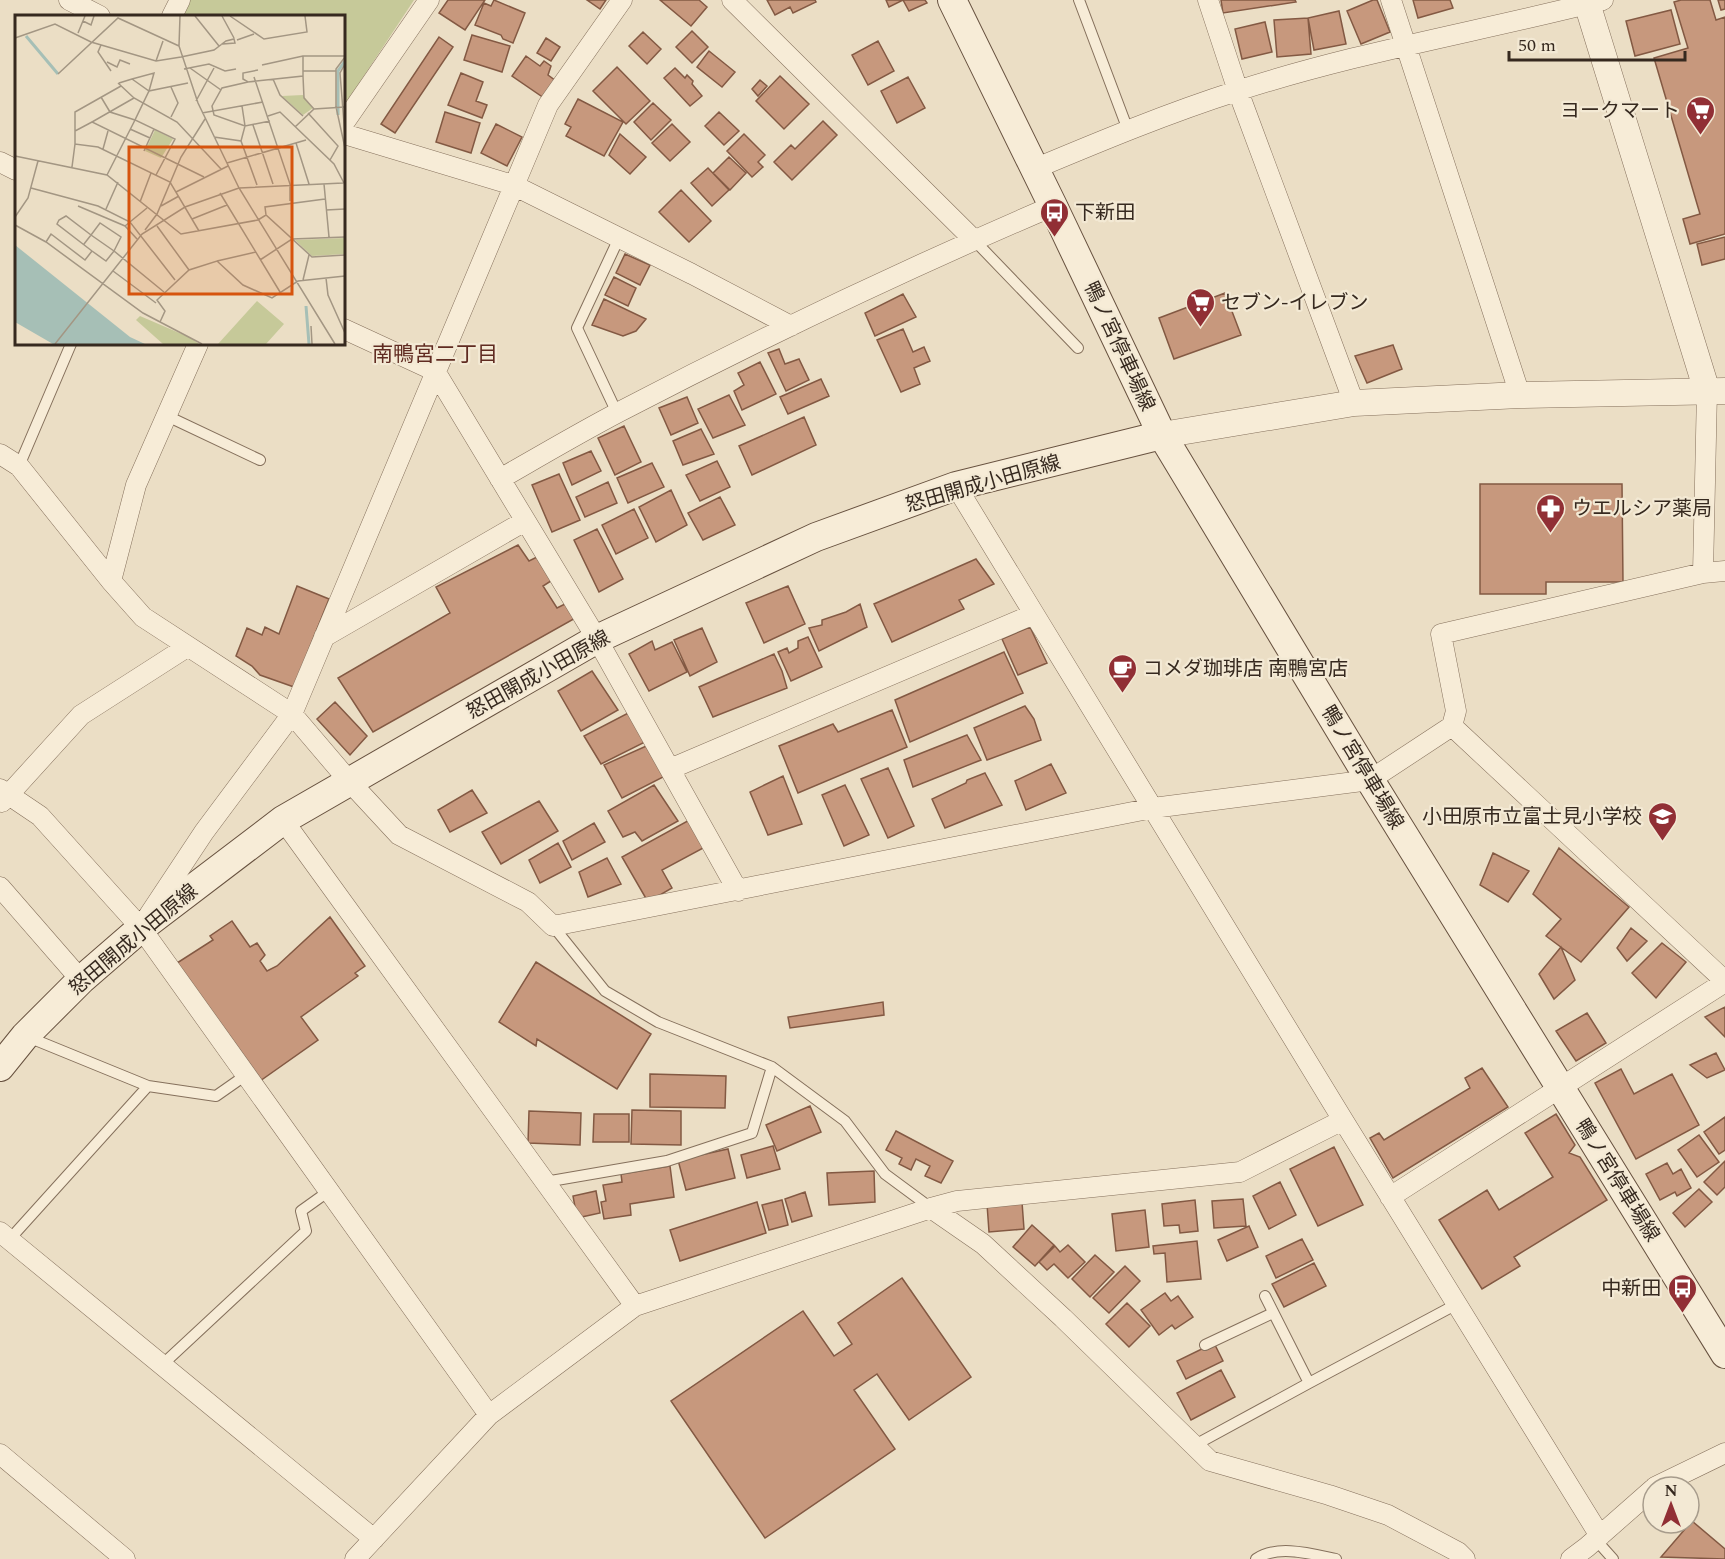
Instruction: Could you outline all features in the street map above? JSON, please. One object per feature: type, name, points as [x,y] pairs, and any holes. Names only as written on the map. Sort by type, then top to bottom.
[{"type":"main road","name":"鴨ノ宮停車場線","points":[[952,0],[1162,435],[1370,780],[1725,1354]]},
{"type":"main road","name":"怒田開成小田原線","points":[[0,1067],[25,1036],[81,980],[141,928],[283,820],[597,639],[816,537],[956,486],[1162,435]]},
{"type":"street","points":[[69,0],[98,15]]},
{"type":"street","points":[[172,15],[180,0]]},
{"type":"street","points":[[345,122],[429,0]]},
{"type":"street","points":[[141,928],[204,832],[292,714],[548,105],[622,0]]},
{"type":"street","points":[[1208,0],[1238,91],[1354,403]]},
{"type":"street","points":[[1391,0],[1520,395]]},
{"type":"street","points":[[1034,169],[1128,130],[1238,91],[1405,45],[1592,1],[1716,391],[1703,573]]},
{"type":"street","points":[[738,2],[974,240]]},
{"type":"street","points":[[345,134],[513,184],[791,326]]},
{"type":"street","points":[[0,162],[15,170]]},
{"type":"street","points":[[500,478],[617,412],[791,326],[974,240],[1053,206]]},
{"type":"street","points":[[345,329],[435,371],[597,639],[738,891]]},
{"type":"street","points":[[111,582],[136,485],[198,345]]},
{"type":"street","points":[[1162,435],[1354,403],[1520,395],[1716,391]]},
{"type":"street","points":[[0,454],[19,466],[111,582],[143,617],[292,714],[399,835],[528,902],[553,926],[1153,808],[1370,780],[1452,726],[1456,711],[1441,634],[1703,573],[1725,571]]},
{"type":"street","points":[[956,486],[1598,1538]]},
{"type":"street","points":[[324,637],[525,521]]},
{"type":"street","points":[[670,769],[1034,615]]},
{"type":"street","points":[[187,647],[81,716],[3,796],[40,816],[141,928],[489,1415]]},
{"type":"street","points":[[1390,1197],[1725,981],[1452,726]]},
{"type":"street","points":[[283,820],[635,1306]]},
{"type":"street","points":[[0,887],[81,980]]},
{"type":"street","points":[[355,1559],[489,1415],[635,1306],[957,1201],[1240,1172],[1343,1120]]},
{"type":"street","points":[[931,1208],[983,1244],[1210,1461],[1388,1515],[1458,1552],[1465,1559]]},
{"type":"street","points":[[5,1236],[374,1539]]},
{"type":"street","points":[[1680,1475],[1725,1453]]},
{"type":"street","points":[[0,1454],[125,1559]]},
{"type":"street","points":[[1571,1559],[1641,1500]]},
{"type":"lane","points":[[1079,0],[1128,130]]},
{"type":"lane","points":[[617,412],[577,328],[619,238]]},
{"type":"lane","points":[[974,240],[1078,348]]},
{"type":"lane","points":[[19,466],[71,345]]},
{"type":"lane","points":[[167,416],[260,460]]},
{"type":"lane","points":[[553,926],[605,991],[658,1022],[772,1067],[845,1121],[885,1174],[931,1208]]},
{"type":"lane","points":[[25,1036],[148,1086],[216,1096],[246,1075]]},
{"type":"lane","points":[[545,1182],[667,1161],[752,1133],[772,1067]]},
{"type":"lane","points":[[5,1236],[148,1086]]},
{"type":"lane","points":[[162,1365],[306,1231],[301,1211],[329,1191]]},
{"type":"lane","points":[[1265,1296],[1309,1383]]},
{"type":"lane","points":[[1195,1445],[1457,1304]]},
{"type":"lane","points":[[1205,1345],[1273,1313]]},
{"type":"lane","points":[[1598,1538],[1613,1559]]},
{"type":"lane","points":[[1256,1559],[1266,1552],[1306,1553],[1336,1559]]},
{"type":"green space","points":[[190,0],[414,0],[345,104],[345,15],[182,15]]},
{"type":"building","points":[[448,0],[485,0],[465,30],[439,13]]},
{"type":"building","points":[[494,0],[525,13],[513,43],[503,39],[501,35],[475,25],[484,3],[491,6]]},
{"type":"building","points":[[587,0],[606,0],[600,9]]},
{"type":"building","points":[[660,0],[699,0],[707,7],[691,26]]},
{"type":"building","points":[[767,0],[815,0],[816,2],[793,13],[790,7],[775,15]]},
{"type":"building","points":[[886,0],[903,0],[889,7]]},
{"type":"building","points":[[903,0],[925,0],[927,3],[909,11]]},
{"type":"building","points":[[1221,0],[1295,0],[1296,2],[1223,13]]},
{"type":"building","points":[[1377,0],[1390,32],[1361,44],[1347,11]]},
{"type":"building","points":[[1413,0],[1450,0],[1453,8],[1418,18]]},
{"type":"building","name":"ヨークマート","points":[[1710,0],[1716,20],[1725,17],[1725,234],[1690,244],[1683,219],[1700,214],[1654,58],[1688,48],[1674,2]]},
{"type":"building","points":[[1718,0],[1725,0],[1725,9],[1721,10]]},
{"type":"building","points":[[1671,10],[1680,44],[1635,56],[1626,21]]},
{"type":"building","points":[[1339,11],[1346,44],[1314,50],[1308,18]]},
{"type":"building","points":[[1308,18],[1311,54],[1277,57],[1274,20]]},
{"type":"building","points":[[1265,22],[1272,52],[1242,59],[1235,29]]},
{"type":"building","points":[[692,31],[708,47],[692,63],[676,47]]},
{"type":"building","points":[[643,32],[661,49],[647,64],[629,46]]},
{"type":"building","points":[[472,35],[510,46],[502,72],[464,60]]},
{"type":"building","points":[[439,37],[453,47],[395,133],[381,124]]},
{"type":"building","points":[[546,38],[560,47],[551,61],[537,53]]},
{"type":"building","points":[[878,41],[894,71],[868,85],[852,55]]},
{"type":"building","points":[[709,51],[735,72],[722,87],[697,67]]},
{"type":"building","points":[[526,56],[540,66],[544,61],[551,66],[548,75],[556,81],[544,98],[512,76]]},
{"type":"building","points":[[617,67],[650,101],[626,124],[593,91]]},
{"type":"building","points":[[675,68],[685,78],[687,75],[693,81],[692,84],[702,96],[690,106],[664,78]]},
{"type":"building","points":[[461,73],[483,82],[476,101],[487,105],[482,118],[448,105]]},
{"type":"building","points":[[780,76],[809,104],[784,129],[756,101]]},
{"type":"building","points":[[908,77],[925,108],[897,123],[881,91]]},
{"type":"building","points":[[760,80],[767,86],[758,96],[752,89]]},
{"type":"building","points":[[578,99],[623,122],[604,156],[566,136],[571,127],[565,124]]},
{"type":"building","points":[[653,103],[671,120],[651,140],[634,122]]},
{"type":"building","points":[[445,112],[480,123],[471,153],[436,142]]},
{"type":"building","points":[[719,112],[739,131],[724,145],[705,126]]},
{"type":"building","points":[[823,121],[837,135],[792,180],[774,162],[791,145],[795,149]]},
{"type":"building","points":[[496,124],[522,137],[507,166],[481,153]]},
{"type":"building","points":[[672,124],[690,142],[670,161],[652,143]]},
{"type":"building","points":[[620,134],[646,157],[630,174],[609,155]]},
{"type":"building","points":[[744,134],[765,155],[758,162],[763,167],[752,177],[727,151]]},
{"type":"building","points":[[729,157],[746,173],[730,190],[713,173]]},
{"type":"building","points":[[708,168],[729,190],[712,206],[691,183]]},
{"type":"building","points":[[681,190],[711,221],[689,242],[659,212]]},
{"type":"building","points":[[1725,237],[1725,259],[1702,265],[1697,244]]},
{"type":"building","points":[[625,254],[650,265],[640,285],[616,273]]},
{"type":"building","points":[[614,277],[636,288],[628,306],[605,295]]},
{"type":"building","name":"セブン-イレブン","points":[[1225,293],[1241,335],[1174,359],[1159,318]]},
{"type":"building","points":[[903,294],[916,317],[875,336],[865,313]]},
{"type":"building","points":[[604,299],[646,319],[636,331],[623,336],[592,325]]},
{"type":"building","points":[[903,329],[913,352],[924,347],[930,361],[914,368],[920,384],[901,392],[877,340]]},
{"type":"building","points":[[1393,345],[1402,369],[1367,383],[1355,356]]},
{"type":"building","points":[[779,349],[785,364],[799,359],[809,380],[786,391],[768,353]]},
{"type":"building","points":[[760,362],[776,394],[742,410],[734,391],[744,385],[738,373]]},
{"type":"building","points":[[821,379],[829,396],[788,414],[780,397]]},
{"type":"building","points":[[729,395],[745,425],[713,438],[698,409]]},
{"type":"building","points":[[687,397],[698,423],[671,435],[659,408]]},
{"type":"building","points":[[804,417],[816,445],[752,475],[739,446]]},
{"type":"building","points":[[624,426],[641,462],[615,475],[598,438]]},
{"type":"building","points":[[701,429],[714,454],[683,465],[673,441]]},
{"type":"building","points":[[591,451],[601,471],[572,485],[563,463]]},
{"type":"building","points":[[717,461],[730,487],[700,501],[686,475]]},
{"type":"building","points":[[652,463],[664,487],[628,503],[617,478]]},
{"type":"building","points":[[559,474],[580,520],[552,532],[532,485]]},
{"type":"building","points":[[608,482],[617,503],[585,517],[576,497]]},
{"type":"building","name":"ウエルシア薬局","points":[[1480,484],[1622,484],[1623,582],[1546,582],[1546,594],[1480,594]]},
{"type":"building","points":[[671,490],[687,525],[656,542],[639,507]]},
{"type":"building","points":[[720,497],[735,525],[703,540],[688,513]]},
{"type":"building","points":[[634,509],[648,538],[616,554],[602,525]]},
{"type":"building","points":[[597,529],[623,579],[599,592],[574,540]]},
{"type":"building","points":[[518,545],[529,561],[539,556],[554,579],[543,586],[557,608],[569,602],[579,616],[373,732],[338,678],[450,613],[436,587]]},
{"type":"building","points":[[976,559],[994,584],[959,600],[964,609],[892,642],[874,604]]},
{"type":"building","points":[[297,586],[329,599],[294,687],[260,675],[252,666],[236,656],[247,628],[262,635],[265,627],[279,634]]},
{"type":"building","points":[[788,586],[805,624],[764,643],[746,603]]},
{"type":"building","points":[[860,604],[867,627],[819,651],[809,628],[822,625],[822,620],[846,612]]},
{"type":"building","points":[[1030,627],[1047,663],[1018,675],[1002,639]]},
{"type":"building","points":[[702,628],[717,662],[690,676],[674,640]]},
{"type":"building","points":[[808,637],[822,667],[791,681],[778,652],[787,648],[789,653],[798,648],[798,641]]},
{"type":"building","points":[[652,641],[655,650],[672,642],[687,672],[649,691],[629,654]]},
{"type":"building","points":[[1004,652],[1023,693],[910,742],[895,700]]},
{"type":"building","points":[[774,654],[787,688],[713,717],[699,687]]},
{"type":"building","points":[[592,671],[618,710],[581,731],[558,691]]},
{"type":"building","points":[[335,702],[367,736],[350,755],[317,719]]},
{"type":"building","points":[[1025,706],[1034,719],[1041,740],[987,760],[974,728]]},
{"type":"building","points":[[634,710],[649,740],[601,764],[584,736]]},
{"type":"building","points":[[892,710],[907,747],[798,793],[779,746],[833,724],[838,732]]},
{"type":"building","points":[[967,735],[981,760],[913,787],[904,760]]},
{"type":"building","points":[[653,743],[669,774],[622,798],[604,765]]},
{"type":"building","points":[[1051,764],[1066,793],[1026,810],[1015,781]]},
{"type":"building","points":[[888,768],[914,826],[888,838],[861,779]]},
{"type":"building","points":[[985,773],[1002,805],[945,828],[932,799]]},
{"type":"building","points":[[783,776],[802,824],[768,835],[750,792]]},
{"type":"building","points":[[654,785],[678,821],[642,841],[635,832],[623,837],[608,811]]},
{"type":"building","points":[[845,785],[869,835],[844,846],[822,795]]},
{"type":"building","points":[[472,790],[487,813],[450,832],[438,810]]},
{"type":"building","points":[[539,801],[558,831],[501,864],[482,832]]},
{"type":"building","points":[[693,818],[707,846],[662,870],[672,888],[648,902],[622,857]]},
{"type":"building","points":[[594,823],[605,842],[572,860],[563,841]]},
{"type":"building","points":[[558,843],[571,867],[540,883],[529,860]]},
{"type":"building","points":[[1559,848],[1629,907],[1581,962],[1546,936],[1561,919],[1533,894]]},
{"type":"building","points":[[1493,853],[1529,871],[1508,902],[1480,885]]},
{"type":"building","points":[[607,858],[621,884],[588,897],[579,872]]},
{"type":"building","points":[[330,917],[365,966],[355,973],[358,976],[301,1017],[318,1040],[260,1081],[177,963],[213,940],[210,936],[232,921],[250,947],[257,943],[265,955],[260,961],[267,971],[277,966]]},
{"type":"building","points":[[1631,928],[1647,941],[1627,961],[1617,948]]},
{"type":"building","points":[[1662,943],[1686,962],[1656,998],[1632,973]]},
{"type":"building","points":[[1561,947],[1575,980],[1554,999],[1539,974]]},
{"type":"building","points":[[536,962],[651,1034],[617,1089],[537,1039],[536,1046],[499,1022]]},
{"type":"building","points":[[883,1002],[884,1015],[790,1028],[788,1017]]},
{"type":"building","points":[[1725,1007],[1725,1037],[1705,1017]]},
{"type":"building","points":[[1587,1013],[1606,1043],[1576,1061],[1556,1031]]},
{"type":"building","points":[[1716,1053],[1725,1070],[1707,1078],[1690,1065]]},
{"type":"building","points":[[1482,1068],[1508,1107],[1393,1178],[1370,1138],[1379,1133],[1384,1140],[1470,1088],[1465,1078]]},
{"type":"building","points":[[1621,1069],[1634,1094],[1672,1074],[1699,1125],[1636,1159],[1595,1083]]},
{"type":"building","points":[[650,1074],[726,1076],[725,1108],[650,1107]]},
{"type":"building","points":[[810,1106],[821,1132],[777,1151],[766,1125]]},
{"type":"building","points":[[632,1110],[681,1111],[681,1145],[631,1144]]},
{"type":"building","points":[[529,1111],[581,1113],[580,1145],[528,1143]]},
{"type":"building","points":[[594,1114],[629,1114],[629,1142],[593,1142]]},
{"type":"building","points":[[1556,1114],[1575,1145],[1569,1153],[1580,1157],[1607,1200],[1514,1257],[1520,1266],[1482,1289],[1439,1220],[1487,1190],[1499,1210],[1553,1177],[1525,1133]]},
{"type":"building","points":[[1725,1117],[1725,1150],[1719,1154],[1704,1132]]},
{"type":"building","points":[[896,1131],[953,1161],[941,1183],[925,1176],[930,1166],[916,1159],[911,1170],[899,1164],[902,1158],[886,1150]]},
{"type":"building","points":[[1699,1135],[1719,1162],[1697,1177],[1678,1150]]},
{"type":"building","points":[[773,1146],[780,1169],[747,1178],[741,1155]]},
{"type":"building","points":[[1334,1147],[1363,1205],[1318,1226],[1290,1169]]},
{"type":"building","points":[[728,1149],[735,1178],[686,1190],[678,1160]]},
{"type":"building","points":[[1725,1161],[1725,1187],[1717,1195],[1704,1182]]},
{"type":"building","points":[[1667,1163],[1673,1174],[1681,1169],[1691,1188],[1677,1196],[1675,1192],[1660,1200],[1646,1174]]},
{"type":"building","points":[[670,1166],[674,1197],[630,1204],[631,1215],[604,1219],[601,1202],[606,1201],[603,1185],[622,1182],[621,1174]]},
{"type":"building","points":[[874,1171],[875,1202],[829,1205],[827,1173]]},
{"type":"building","points":[[1280,1182],[1296,1215],[1269,1229],[1253,1196]]},
{"type":"building","points":[[1699,1189],[1712,1202],[1685,1227],[1673,1213]]},
{"type":"building","points":[[596,1191],[600,1213],[577,1218],[573,1196]]},
{"type":"building","points":[[805,1192],[812,1216],[792,1222],[785,1199]]},
{"type":"building","points":[[1243,1199],[1246,1226],[1214,1228],[1212,1201]]},
{"type":"building","points":[[782,1200],[788,1225],[769,1230],[762,1205]]},
{"type":"building","points":[[1195,1200],[1198,1231],[1180,1233],[1179,1225],[1164,1226],[1162,1204]]},
{"type":"building","points":[[757,1202],[766,1233],[680,1261],[670,1230]]},
{"type":"building","points":[[1022,1202],[1024,1229],[989,1232],[987,1204]]},
{"type":"building","points":[[1145,1210],[1149,1247],[1116,1251],[1112,1214]]},
{"type":"building","points":[[1032,1225],[1054,1245],[1035,1266],[1013,1247]]},
{"type":"building","points":[[1249,1226],[1258,1247],[1227,1261],[1218,1240]]},
{"type":"building","points":[[1302,1239],[1313,1260],[1276,1278],[1266,1256]]},
{"type":"building","points":[[1197,1241],[1201,1279],[1167,1282],[1165,1253],[1154,1254],[1153,1246]]},
{"type":"building","points":[[1068,1245],[1085,1262],[1068,1278],[1054,1264],[1047,1270],[1039,1262],[1055,1246],[1060,1252]]},
{"type":"building","points":[[1095,1255],[1114,1272],[1090,1297],[1072,1279]]},
{"type":"building","points":[[1314,1263],[1326,1286],[1284,1307],[1272,1284]]},
{"type":"building","points":[[1125,1266],[1140,1281],[1109,1313],[1093,1298]]},
{"type":"building","points":[[902,1278],[971,1377],[909,1420],[877,1374],[854,1390],[895,1449],[765,1538],[671,1401],[803,1311],[834,1356],[852,1344],[838,1323]]},
{"type":"building","points":[[1165,1293],[1171,1301],[1178,1296],[1193,1317],[1175,1329],[1172,1325],[1159,1335],[1141,1310]]},
{"type":"building","points":[[1127,1303],[1150,1326],[1129,1347],[1106,1324]]},
{"type":"building","points":[[1214,1343],[1223,1361],[1186,1379],[1177,1361]]},
{"type":"building","points":[[1221,1370],[1235,1397],[1191,1420],[1177,1393]]},
{"type":"building","points":[[1701,1529],[1725,1549],[1725,1559],[1661,1557],[1680,1535],[1701,1535]]},
{"type":"place","name":"ヨークマート","points":[[1701,136]]},
{"type":"place","name":"下新田","points":[[1054,238]]},
{"type":"place","name":"セブン-イレブン","points":[[1200,328]]},
{"type":"place","name":"ウエルシア薬局","points":[[1551,534]]},
{"type":"place","name":"コメダ珈琲店 南鴨宮店","points":[[1122,694]]},
{"type":"place","name":"小田原市立富士見小学校","points":[[1663,842]]},
{"type":"place","name":"中新田","points":[[1682,1314]]},
{"type":"district","name":"南鴨宮二丁目","points":[[435,354]]}]
